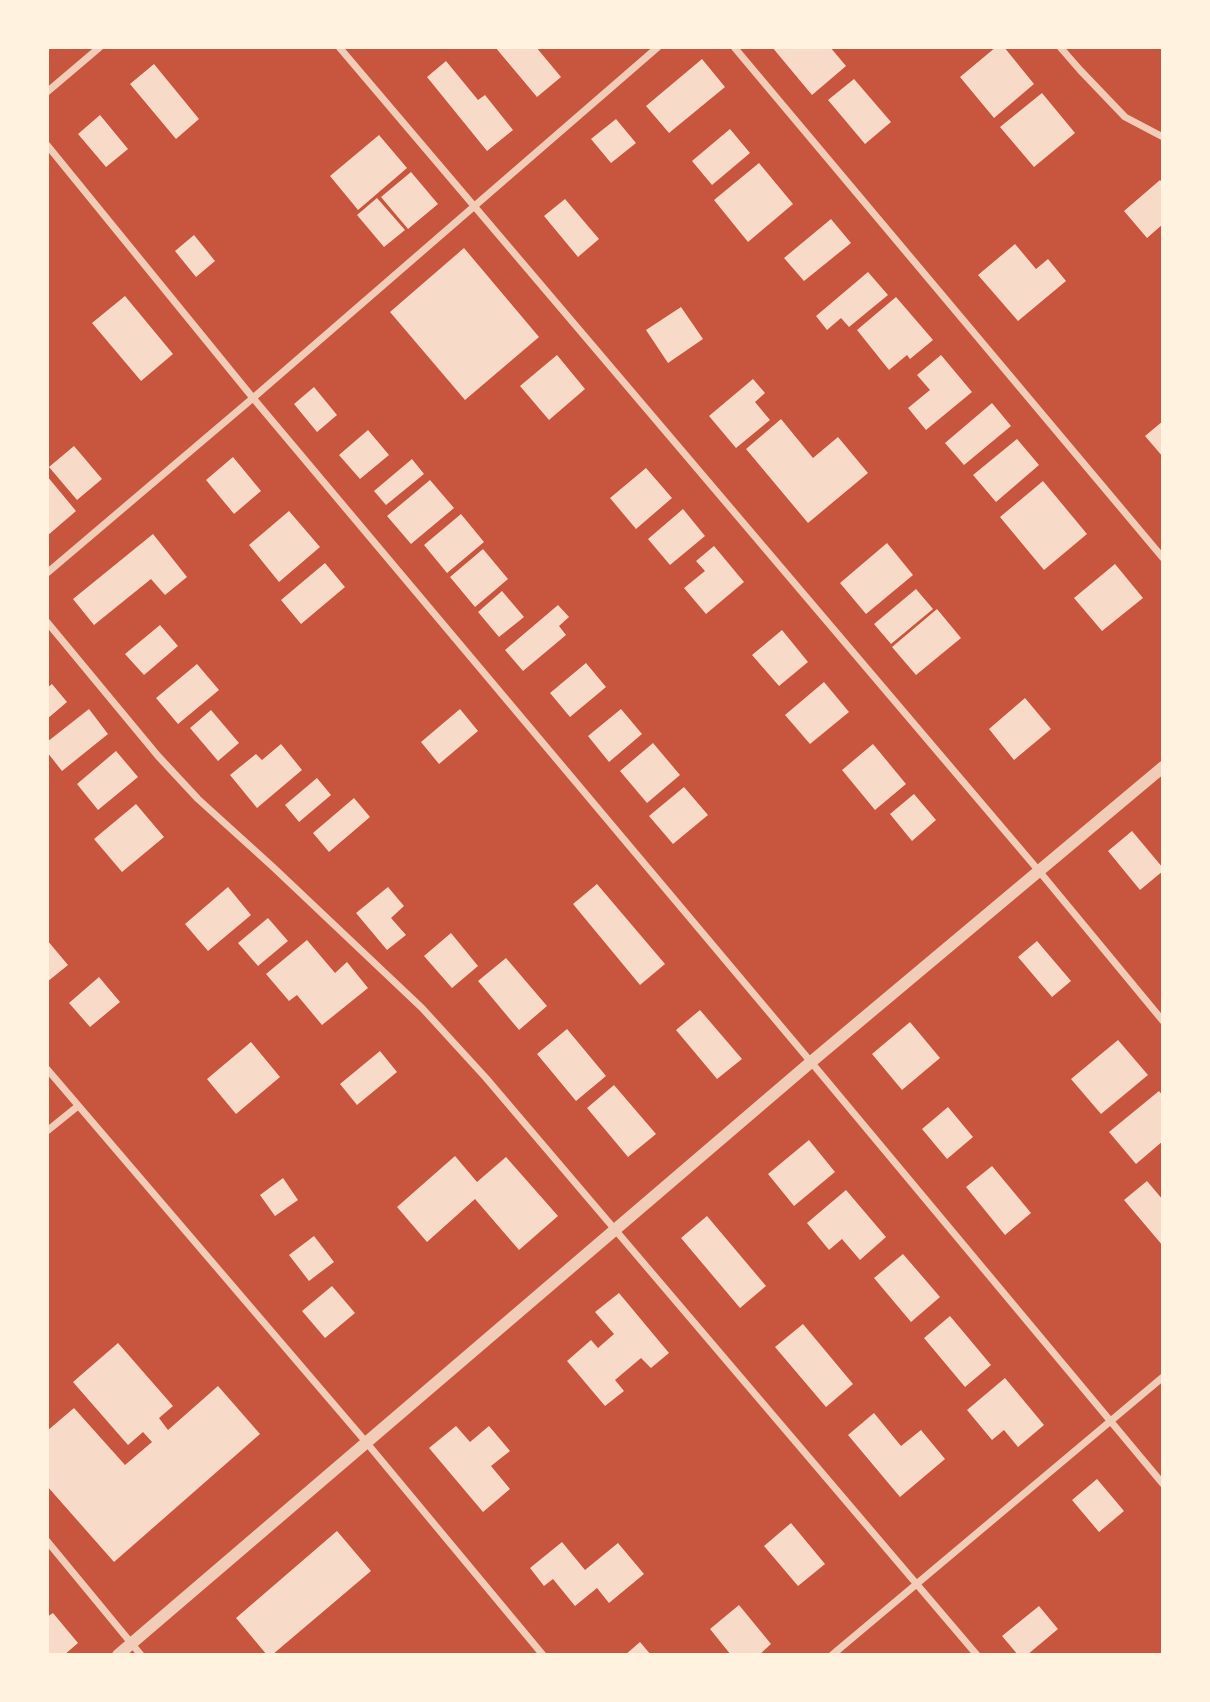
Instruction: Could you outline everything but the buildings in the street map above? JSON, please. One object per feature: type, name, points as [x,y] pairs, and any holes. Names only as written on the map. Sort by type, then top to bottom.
[{"type":"street","points":[[47,92],[100,47]]},
{"type":"street","points":[[339,47],[1039,871],[1163,1021]]},
{"type":"street","points":[[47,573],[658,47]]},
{"type":"street","points":[[734,47],[1163,558]]},
{"type":"street","points":[[1060,47],[1125,117],[1163,136]]},
{"type":"street","points":[[47,145],[253,398],[1163,1484]]},
{"type":"street","points":[[47,621],[190,791],[422,1009],[486,1078],[977,1655]]},
{"type":"street","points":[[118,1655],[811,1062],[1163,767]]},
{"type":"street","points":[[47,1069],[366,1442],[543,1655]]},
{"type":"street","points":[[47,1131],[78,1105]]},
{"type":"street","points":[[832,1655],[1163,1377]]},
{"type":"street","points":[[47,1541],[141,1655]]}]
